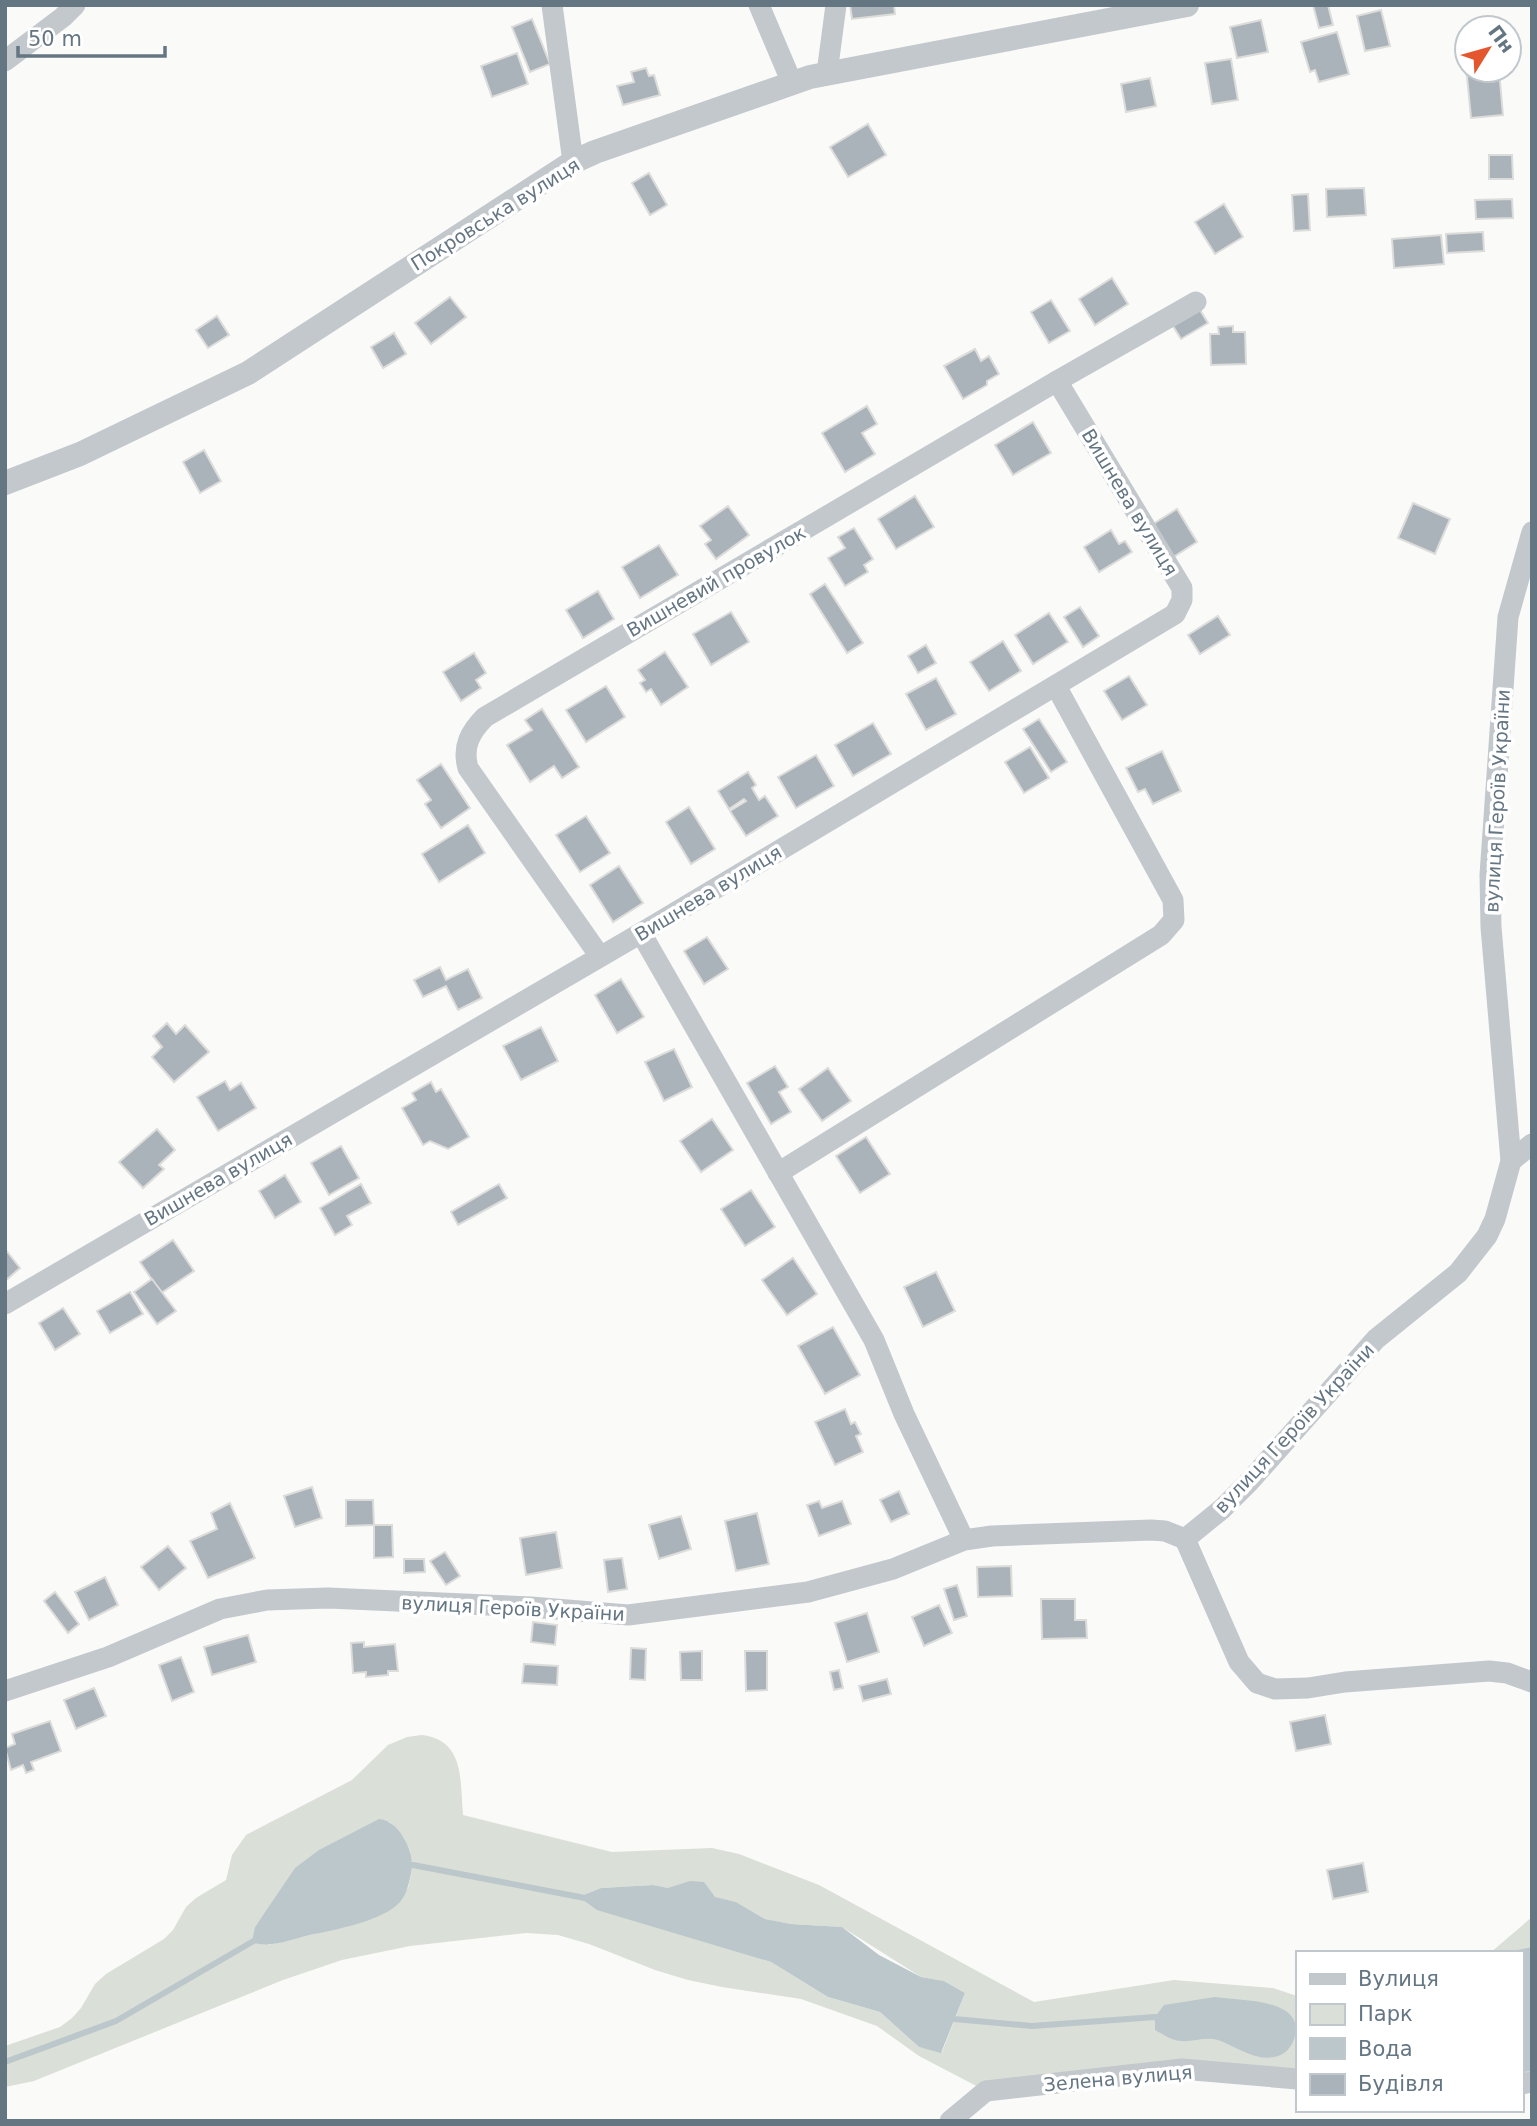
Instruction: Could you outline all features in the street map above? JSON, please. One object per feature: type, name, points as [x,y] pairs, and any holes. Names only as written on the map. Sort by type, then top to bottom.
[{"type":"street","points":[[5,61],[47,31],[75,5]]},
{"type":"street","points":[[552,5],[573,162]]},
{"type":"street","points":[[759,5],[792,83]]},
{"type":"street","points":[[827,74],[836,5]]},
{"type":"street","name":"Покровська вулиця","points":[[5,483],[80,454],[247,373],[573,162],[606,148],[792,83],[827,74],[1187,5]]},
{"type":"street","name":"Вишневий провулок","points":[[599,955],[468,768],[466,745],[476,726],[485,718],[1057,381],[1196,302]]},
{"type":"street","name":"Вишнева вулиця","points":[[5,1304],[599,955],[641,933],[1175,614],[1182,600],[1182,588],[1057,381]]},
{"type":"street","name":"вулиця Героїв України","points":[[5,1691],[108,1657],[220,1609],[267,1600],[328,1598],[531,1607],[628,1615],[808,1592],[893,1569],[964,1540],[992,1536],[1151,1530],[1165,1531],[1185,1539],[1222,1509],[1249,1482],[1376,1339],[1442,1288],[1474,1255],[1495,1219],[1511,1161],[1491,928],[1490,875],[1508,617],[1532,532]]},
{"type":"street","points":[[778,1173],[1161,935],[1174,920],[1173,900],[1056,686]]},
{"type":"street","points":[[641,933],[874,1340],[904,1414],[964,1540]]},
{"type":"street","points":[[1511,1161],[1532,1144]]},
{"type":"street","points":[[1185,1539],[1239,1662],[1257,1683],[1275,1689],[1308,1688],[1345,1682],[1489,1671],[1507,1673],[1532,1682]]},
{"type":"street","name":"Зелена вулиця","points":[[950,2121],[986,2091],[1182,2069],[1296,2078]]},
{"type":"green space","points":[[422,1735],[436,1738],[446,1745],[453,1754],[460,1776],[463,1815],[612,1852],[712,1848],[739,1854],[819,1885],[1034,2002],[1174,1980],[1273,1988],[1296,1996],[1296,2079],[1182,2069],[986,2091],[919,2056],[877,2026],[801,1999],[688,1980],[558,1935],[526,1933],[410,1946],[342,1960],[283,1980],[34,2081],[5,2087],[5,2046],[60,2027],[72,2018],[95,1984],[106,1974],[164,1939],[173,1930],[186,1907],[226,1880],[232,1855],[246,1835],[352,1780],[388,1745],[407,1737]],"holes":[[[390,1822],[404,1838],[413,1865],[408,1888],[383,1914],[269,1945],[255,1927],[263,1916]],[[653,1885],[736,1902],[765,1919],[791,1924],[842,1927],[921,1977],[944,1981],[965,1993],[942,2052],[919,2047],[880,2012],[828,1997],[771,1962],[636,1921],[580,1897],[601,1888]]]},
{"type":"green space","points":[[1532,1917],[1532,2082],[1523,2084],[1523,1951],[1492,1951]]},
{"type":"water","points":[[379,1819],[388,1821],[398,1830],[411,1855],[407,1891],[400,1902],[382,1914],[345,1927],[274,1944],[252,1942],[255,1927],[295,1868],[319,1850]]},
{"type":"water","points":[[690,1881],[704,1882],[715,1897],[736,1902],[765,1919],[791,1924],[842,1927],[879,1955],[921,1977],[944,1981],[965,1993],[941,2053],[919,2047],[880,2012],[828,1997],[771,1962],[597,1910],[579,1897],[601,1888],[653,1885],[668,1888]]},
{"type":"water","points":[[1532,1947],[1532,2071],[1523,2072],[1523,1951],[1513,1951]]},
{"type":"water","points":[[1215,1997],[1268,2004],[1290,2014],[1295,2024],[1295,2036],[1290,2047],[1278,2056],[1267,2058],[1218,2040],[1180,2041],[1155,2030],[1155,2017],[1164,2005]]},
{"type":"building","points":[[850,5],[894,5],[895,14],[852,19]]},
{"type":"building","points":[[1313,5],[1328,5],[1333,25],[1319,28]]},
{"type":"building","points":[[1381,10],[1390,46],[1365,51],[1357,16]]},
{"type":"building","points":[[532,19],[550,64],[530,72],[512,27]]},
{"type":"building","points":[[1261,20],[1268,52],[1237,58],[1230,27]]},
{"type":"building","points":[[1337,32],[1349,74],[1319,82],[1315,70],[1310,72],[1301,42]]},
{"type":"building","points":[[517,53],[528,84],[492,97],[481,66]]},
{"type":"building","points":[[1231,59],[1238,100],[1212,104],[1205,63]]},
{"type":"building","points":[[646,68],[649,76],[654,75],[660,95],[623,105],[617,86],[634,82],[631,72]]},
{"type":"building","points":[[1150,78],[1156,106],[1126,112],[1121,84]]},
{"type":"building","points":[[1468,84],[1500,84],[1503,115],[1471,118]]},
{"type":"building","points":[[868,124],[886,155],[848,177],[830,147]]},
{"type":"building","points":[[1489,155],[1512,155],[1513,179],[1489,179]]},
{"type":"building","points":[[649,173],[667,205],[650,215],[632,183]]},
{"type":"building","points":[[1364,188],[1366,215],[1327,217],[1326,189]]},
{"type":"building","points":[[1308,194],[1310,230],[1294,231],[1292,195]]},
{"type":"building","points":[[1512,199],[1513,218],[1476,219],[1475,200]]},
{"type":"building","points":[[1224,204],[1243,237],[1215,254],[1195,222]]},
{"type":"building","points":[[1483,232],[1484,251],[1447,253],[1446,234]]},
{"type":"building","points":[[1441,235],[1444,264],[1394,268],[1392,239]]},
{"type":"building","points":[[1112,278],[1128,304],[1095,325],[1079,299]]},
{"type":"building","points":[[450,297],[466,317],[431,344],[415,323]]},
{"type":"building","points":[[1051,300],[1070,331],[1049,343],[1031,312]]},
{"type":"building","points":[[1200,310],[1208,323],[1181,339],[1173,326]]},
{"type":"building","points":[[217,316],[229,335],[208,348],[196,330]]},
{"type":"building","points":[[1233,326],[1233,332],[1245,332],[1246,364],[1211,365],[1210,334],[1219,334],[1218,327]]},
{"type":"building","points":[[394,333],[406,354],[383,368],[371,347]]},
{"type":"building","points":[[975,349],[981,361],[989,356],[999,374],[987,381],[987,385],[963,399],[944,366]]},
{"type":"building","points":[[867,406],[877,424],[862,433],[875,454],[845,472],[822,433]]},
{"type":"building","points":[[1033,422],[1051,453],[1013,475],[995,445]]},
{"type":"building","points":[[204,450],[221,481],[200,493],[183,462]]},
{"type":"building","points":[[915,496],[934,527],[896,549],[878,519]]},
{"type":"building","points":[[1413,503],[1450,519],[1435,554],[1398,538]]},
{"type":"building","points":[[728,506],[749,535],[716,559],[705,544],[711,540],[700,526]]},
{"type":"building","points":[[1177,509],[1197,542],[1170,559],[1150,526]]},
{"type":"building","points":[[854,528],[873,559],[864,565],[868,572],[845,586],[828,558],[845,548],[838,537]]},
{"type":"building","points":[[1111,530],[1119,544],[1125,541],[1132,552],[1099,572],[1084,547]]},
{"type":"building","points":[[659,545],[678,575],[640,598],[622,567]]},
{"type":"building","points":[[825,584],[863,643],[847,653],[810,594]]},
{"type":"building","points":[[598,591],[614,619],[583,638],[566,610]]},
{"type":"building","points":[[1080,607],[1099,636],[1083,647],[1064,617]]},
{"type":"building","points":[[731,612],[749,642],[711,665],[693,634]]},
{"type":"building","points":[[1049,613],[1068,642],[1033,664],[1015,635]]},
{"type":"building","points":[[1218,616],[1230,635],[1200,654],[1188,635]]},
{"type":"building","points":[[1003,641],[1021,671],[989,691],[970,662]]},
{"type":"building","points":[[926,645],[936,663],[918,673],[908,656]]},
{"type":"building","points":[[665,652],[688,687],[661,705],[651,689],[646,692],[640,683],[645,680],[638,670]]},
{"type":"building","points":[[474,653],[486,673],[476,680],[481,688],[461,701],[443,672]]},
{"type":"building","points":[[1129,676],[1147,705],[1122,720],[1104,691]]},
{"type":"building","points":[[936,678],[956,714],[926,730],[906,694]]},
{"type":"building","points":[[606,686],[625,717],[586,742],[566,710]]},
{"type":"building","points":[[542,709],[579,767],[562,778],[554,766],[530,782],[507,745],[532,730],[525,720]]},
{"type":"building","points":[[1039,719],[1067,762],[1051,772],[1023,729]]},
{"type":"building","points":[[873,723],[891,754],[853,776],[835,745]]},
{"type":"building","points":[[1030,747],[1049,778],[1024,793],[1005,762]]},
{"type":"building","points":[[1162,751],[1181,791],[1153,804],[1145,789],[1138,792],[1126,768]]},
{"type":"building","points":[[816,755],[834,786],[796,808],[778,777]]},
{"type":"building","points":[[441,764],[470,808],[441,828],[425,804],[431,800],[417,780]]},
{"type":"building","points":[[748,772],[756,785],[752,788],[759,800],[765,796],[778,816],[746,836],[730,811],[746,801],[744,799],[729,809],[718,791]]},
{"type":"building","points":[[689,807],[715,849],[691,864],[666,822]]},
{"type":"building","points":[[586,816],[610,853],[580,872],[556,835]]},
{"type":"building","points":[[468,825],[485,853],[439,882],[422,854]]},
{"type":"building","points":[[619,866],[643,903],[613,922],[590,885]]},
{"type":"building","points":[[707,937],[728,969],[704,984],[684,951]]},
{"type":"building","points":[[440,967],[446,980],[468,969],[482,998],[458,1010],[446,986],[423,997],[414,980]]},
{"type":"building","points":[[621,979],[644,1017],[617,1033],[595,995]]},
{"type":"building","points":[[167,1023],[176,1034],[185,1025],[209,1052],[174,1082],[152,1057],[162,1047],[153,1036]]},
{"type":"building","points":[[541,1027],[558,1061],[521,1080],[503,1046]]},
{"type":"building","points":[[674,1049],[692,1087],[664,1101],[645,1062]]},
{"type":"building","points":[[775,1066],[788,1087],[779,1092],[791,1112],[771,1124],[747,1083]]},
{"type":"building","points":[[828,1068],[851,1101],[822,1121],[799,1089]]},
{"type":"building","points":[[225,1081],[230,1090],[241,1083],[256,1108],[218,1131],[197,1097]]},
{"type":"building","points":[[431,1082],[436,1092],[441,1089],[469,1137],[448,1149],[430,1141],[423,1145],[402,1108],[416,1100],[412,1093]]},
{"type":"building","points":[[712,1119],[733,1150],[701,1172],[680,1141]]},
{"type":"building","points":[[157,1129],[175,1150],[159,1165],[164,1169],[143,1188],[119,1162]]},
{"type":"building","points":[[866,1137],[890,1174],[860,1193],[836,1156]]},
{"type":"building","points":[[341,1146],[359,1178],[329,1195],[311,1163]]},
{"type":"building","points":[[285,1175],[301,1202],[275,1218],[259,1191]]},
{"type":"building","points":[[361,1184],[371,1203],[347,1216],[352,1225],[335,1235],[320,1208]]},
{"type":"building","points":[[499,1184],[507,1198],[458,1225],[451,1212]]},
{"type":"building","points":[[751,1190],[775,1227],[745,1246],[721,1209]]},
{"type":"building","points":[[173,1240],[194,1271],[161,1293],[140,1262]]},
{"type":"building","points":[[5,1249],[20,1268],[5,1281]]},
{"type":"building","points":[[793,1258],[817,1294],[787,1315],[762,1280]]},
{"type":"building","points":[[936,1272],[955,1311],[923,1327],[904,1287]]},
{"type":"building","points":[[152,1279],[176,1311],[157,1324],[134,1292]]},
{"type":"building","points":[[130,1292],[143,1314],[110,1333],[97,1311]]},
{"type":"building","points":[[63,1308],[80,1334],[55,1350],[39,1323]]},
{"type":"building","points":[[833,1327],[860,1375],[825,1394],[798,1346]]},
{"type":"building","points":[[845,1409],[851,1424],[855,1422],[861,1434],[856,1436],[863,1452],[835,1465],[815,1422]]},
{"type":"building","points":[[312,1487],[322,1518],[295,1527],[284,1496]]},
{"type":"building","points":[[899,1491],[909,1514],[891,1522],[880,1500]]},
{"type":"building","points":[[346,1500],[373,1500],[374,1525],[346,1526]]},
{"type":"building","points":[[819,1501],[822,1508],[842,1501],[851,1524],[819,1536],[807,1505]]},
{"type":"building","points":[[230,1503],[255,1558],[208,1578],[190,1541],[217,1529],[211,1513]]},
{"type":"building","points":[[757,1513],[769,1564],[736,1571],[725,1521]]},
{"type":"building","points":[[681,1516],[691,1549],[659,1559],[649,1525]]},
{"type":"building","points":[[374,1525],[392,1525],[393,1557],[374,1558]]},
{"type":"building","points":[[556,1532],[562,1568],[526,1575],[520,1538]]},
{"type":"building","points":[[168,1546],[186,1568],[159,1590],[141,1567]]},
{"type":"building","points":[[445,1552],[460,1576],[446,1585],[430,1561]]},
{"type":"building","points":[[622,1558],[627,1589],[608,1592],[604,1560]]},
{"type":"building","points":[[404,1559],[424,1559],[425,1572],[404,1573]]},
{"type":"building","points":[[1011,1566],[1012,1596],[978,1597],[977,1567]]},
{"type":"building","points":[[105,1577],[118,1605],[89,1620],[75,1592]]},
{"type":"building","points":[[957,1585],[967,1616],[954,1620],[944,1589]]},
{"type":"building","points":[[55,1592],[79,1624],[68,1633],[44,1601]]},
{"type":"building","points":[[1041,1599],[1075,1599],[1075,1620],[1086,1620],[1087,1638],[1042,1639]]},
{"type":"building","points":[[939,1605],[952,1633],[924,1646],[912,1617]]},
{"type":"building","points":[[867,1613],[879,1652],[847,1662],[835,1623]]},
{"type":"building","points":[[533,1622],[557,1625],[555,1645],[531,1642]]},
{"type":"building","points":[[248,1635],[256,1662],[212,1675],[204,1647]]},
{"type":"building","points":[[364,1642],[364,1647],[395,1644],[398,1671],[366,1677],[366,1672],[353,1673],[351,1643]]},
{"type":"building","points":[[631,1648],[646,1649],[645,1680],[630,1679]]},
{"type":"building","points":[[702,1651],[702,1680],[681,1680],[680,1652]]},
{"type":"building","points":[[745,1651],[767,1651],[767,1690],[746,1691]]},
{"type":"building","points":[[181,1657],[194,1692],[172,1701],[159,1665]]},
{"type":"building","points":[[524,1664],[558,1666],[557,1685],[522,1683]]},
{"type":"building","points":[[839,1670],[843,1688],[834,1690],[830,1672]]},
{"type":"building","points":[[887,1679],[891,1694],[863,1701],[859,1686]]},
{"type":"building","points":[[94,1688],[106,1716],[76,1729],[64,1700]]},
{"type":"building","points":[[1325,1715],[1331,1744],[1296,1751],[1290,1722]]},
{"type":"building","points":[[50,1721],[61,1751],[31,1762],[34,1770],[26,1773],[23,1765],[11,1770],[5,1748],[15,1744],[12,1734]]},
{"type":"building","points":[[1363,1863],[1368,1892],[1333,1899],[1327,1870]]},
{"type":"waterway","points":[[407,1867],[413,1865],[585,1898]]},
{"type":"waterway","points":[[5,2062],[116,2021],[257,1939]]},
{"type":"waterway","points":[[947,2016],[954,2019],[1032,2026],[1155,2017],[1162,2019]]}]
